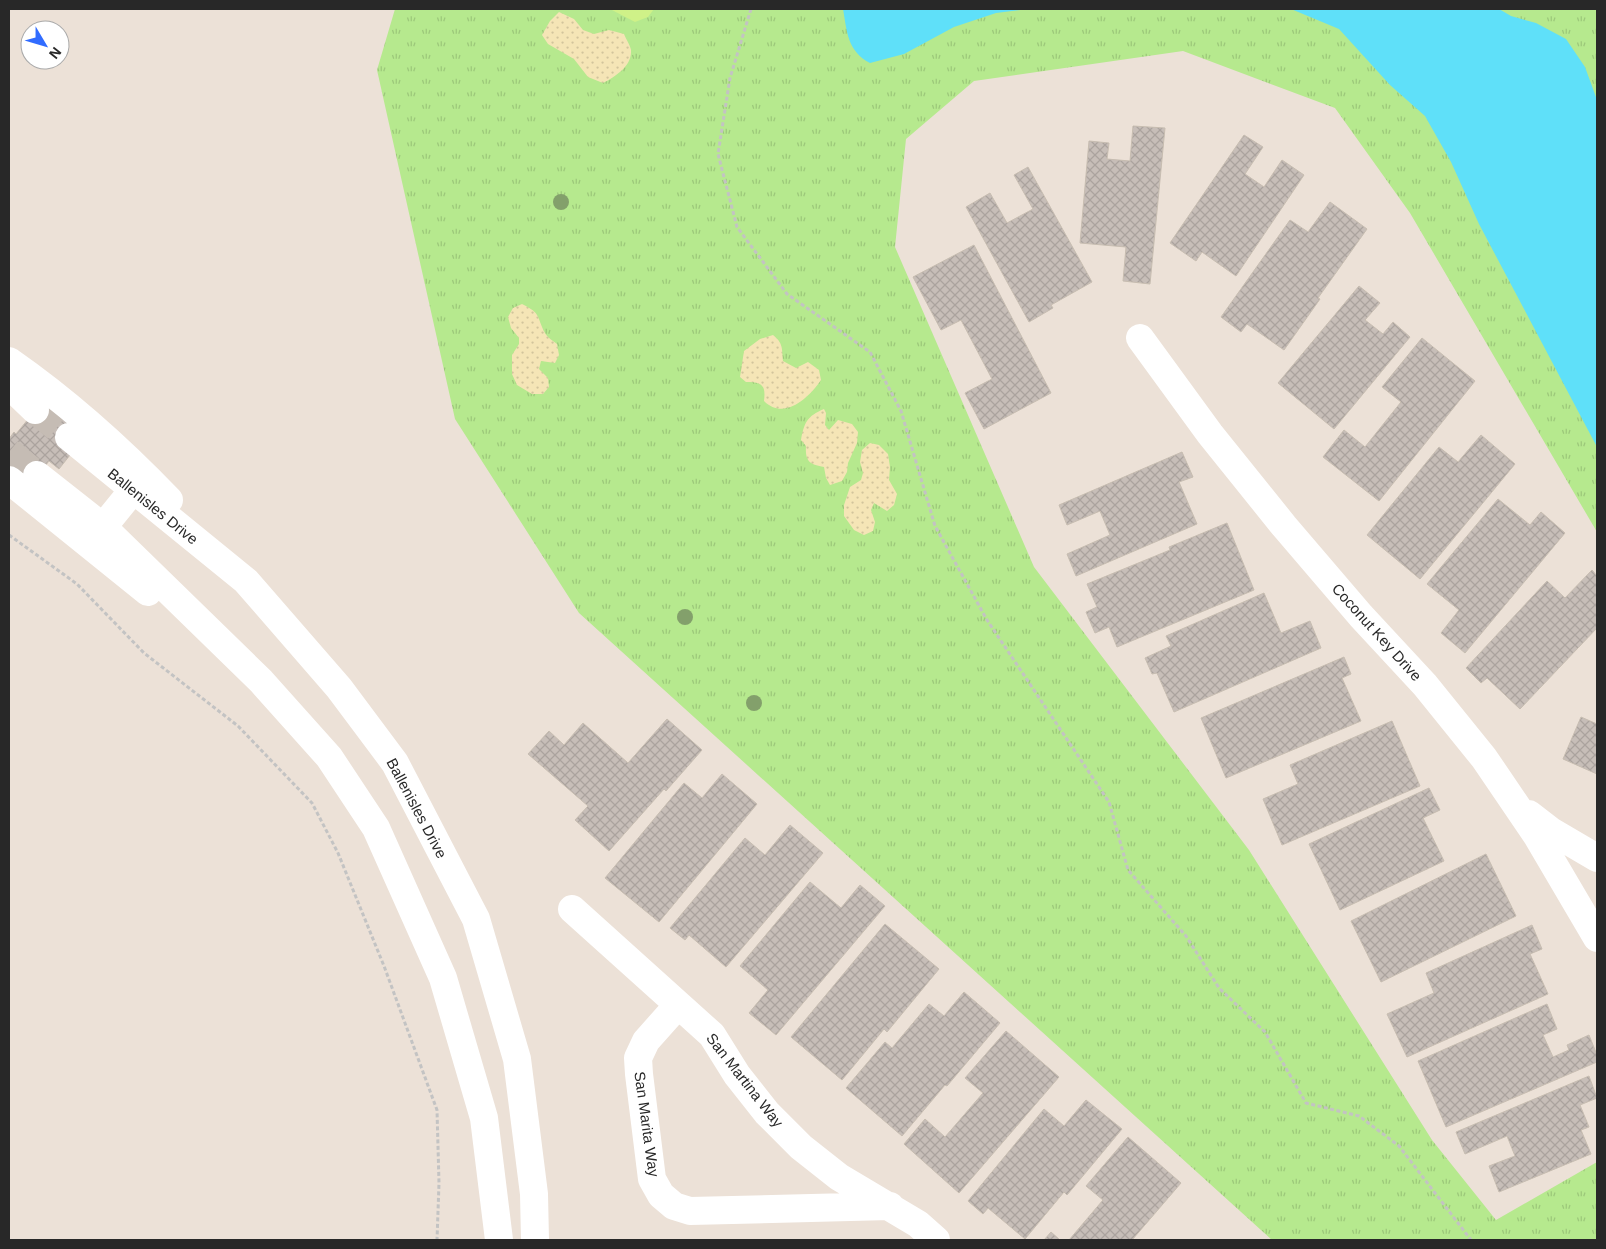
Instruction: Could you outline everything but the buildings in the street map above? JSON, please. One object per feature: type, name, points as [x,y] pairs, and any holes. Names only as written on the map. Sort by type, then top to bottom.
[{"type":"street","name":"Coconut Key Drive","points":[[1140,338],[1210,434],[1278,519],[1361,616],[1425,685],[1484,758],[1537,836],[1597,938]]},
{"type":"street","points":[[9,362],[36,380],[134,464],[246,580]]},
{"type":"street","points":[[9,384],[35,410]]},
{"type":"street","name":"Ballenisles Drive","points":[[69,437],[246,580],[339,688],[395,762],[476,919],[517,1059],[534,1194],[536,1240]]},
{"type":"street","points":[[37,475],[103,526],[261,681],[329,757],[376,828],[443,978],[484,1118],[499,1240]]},
{"type":"street","points":[[9,480],[141,588],[216,638]]},
{"type":"street","points":[[103,526],[133,490]]},
{"type":"street","points":[[1512,801],[1551,831],[1597,858]]},
{"type":"street","points":[[572,909],[678,1005]]},
{"type":"street","name":"San Martina Way","points":[[678,1005],[712,1035],[737,1075],[767,1113],[801,1147],[839,1177],[918,1224],[936,1240]]},
{"type":"street","name":"San Marita Way","points":[[678,1005],[646,1041],[638,1058],[638,1074],[652,1179],[661,1196],[674,1206],[690,1211],[890,1206]]},
{"type":"path","points":[[751,9],[730,78],[718,154],[737,227],[787,294],[870,352],[901,411],[934,526],[987,620],[1109,802],[1128,870],[1186,936],[1219,988],[1265,1032],[1306,1103],[1359,1116],[1399,1146],[1471,1240]]},
{"type":"path","points":[[9,535],[77,584],[144,653],[238,726],[312,803],[342,862],[384,966],[438,1110],[439,1183],[437,1240]]},
{"type":"green space","points":[[395,9],[1597,9],[1597,532],[1410,213],[1335,108],[1183,51],[974,81],[906,139],[895,247],[1034,567],[1249,850],[1432,1140],[1496,1220],[1597,1162],[1597,1240],[1272,1240],[579,613],[455,419],[377,70]]},
{"type":"green space","points":[[610,9],[654,9],[648,17],[635,22]]},
{"type":"sand","points":[[559,12],[574,19],[583,30],[594,34],[609,30],[624,34],[631,50],[631,56],[626,66],[618,74],[603,83],[588,77],[574,59],[548,44],[542,35],[550,21]]},
{"type":"sand","points":[[522,304],[536,313],[546,334],[557,344],[559,355],[555,363],[541,361],[539,369],[548,378],[549,387],[543,394],[532,394],[517,385],[512,374],[512,355],[519,344],[519,338],[511,328],[508,317],[513,308]]},
{"type":"sand","points":[[773,335],[780,343],[783,361],[796,368],[808,362],[819,370],[821,380],[816,387],[803,400],[788,408],[772,407],[764,401],[762,386],[746,382],[740,377],[744,351],[760,339]]},
{"type":"sand","points":[[824,409],[826,413],[825,425],[829,430],[838,420],[852,424],[858,432],[857,443],[848,463],[847,472],[842,481],[830,485],[826,478],[824,467],[809,461],[806,456],[806,446],[801,440],[807,421],[814,414]]},
{"type":"sand","points":[[870,443],[879,445],[888,454],[889,480],[897,494],[894,505],[887,511],[874,503],[871,510],[875,522],[873,531],[864,535],[854,530],[844,516],[844,505],[850,487],[861,480],[863,473],[860,462],[862,450]]},
{"type":"water","points":[[843,9],[1029,9],[996,13],[954,27],[904,54],[870,63],[857,53],[849,40]]},
{"type":"water","points":[[1291,9],[1499,9],[1511,16],[1536,23],[1566,39],[1585,67],[1597,100],[1597,447],[1479,224],[1451,162],[1425,116],[1390,85],[1339,29]]},
{"type":"tunnel","points":[[35,410],[69,437]]},
{"type":"tunnel","points":[[9,452],[37,475]]}]
